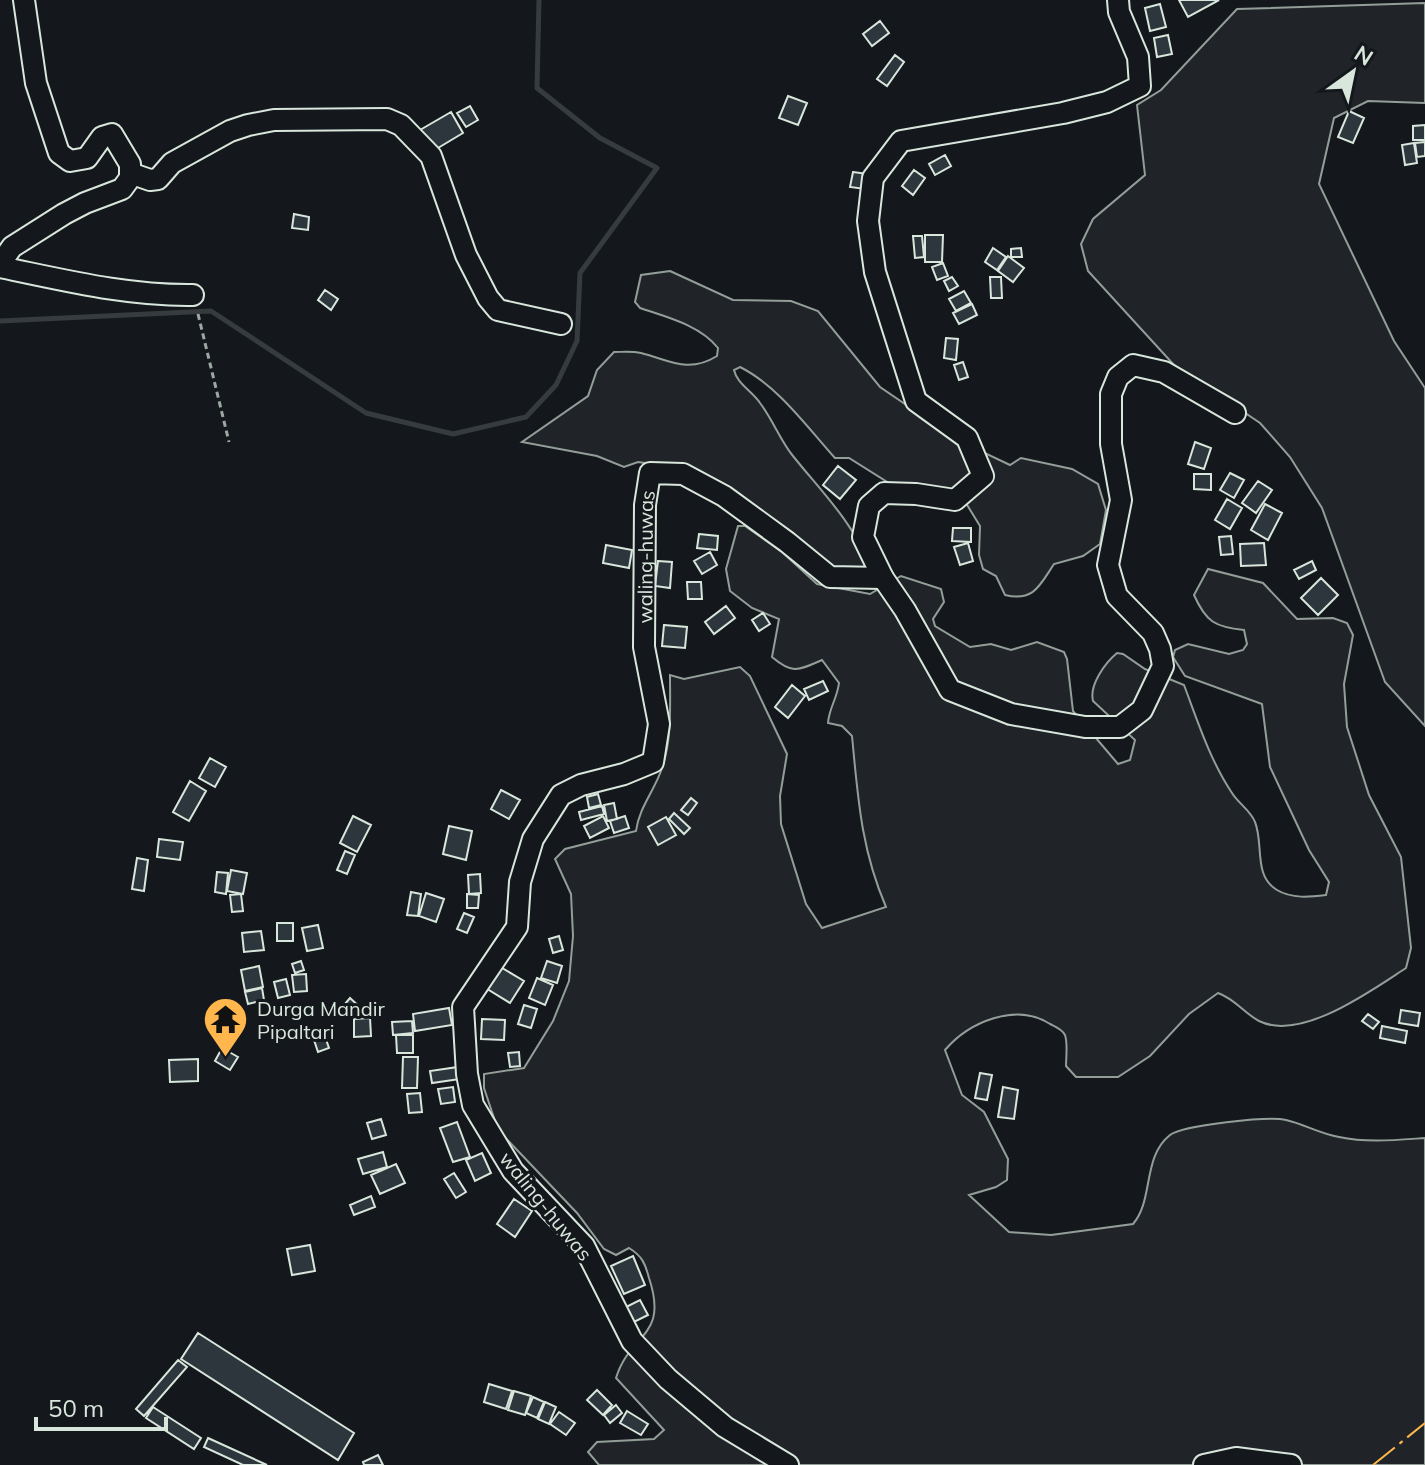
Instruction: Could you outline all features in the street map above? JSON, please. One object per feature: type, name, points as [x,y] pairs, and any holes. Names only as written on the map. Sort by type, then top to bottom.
[{"type":"street","points":[[24,0],[36,83],[59,153],[70,161],[87,158],[102,137],[112,134],[130,164],[130,178],[122,189],[64,214],[12,247],[0,265],[120,291],[193,295]]},
{"type":"street","points":[[1118,0],[1119,12],[1138,57],[1140,86],[1107,102],[1063,113],[901,141],[873,178],[868,221],[875,272],[916,401],[967,438],[983,476],[955,500],[884,493],[869,506],[863,537],[883,578],[905,610],[950,690],[1011,714],[1085,727],[1120,727],[1142,710],[1163,666],[1153,633],[1117,596],[1108,565],[1121,500],[1111,444],[1111,394],[1118,377],[1133,365],[1164,372],[1235,413]]},
{"type":"street","points":[[130,173],[150,180],[158,179],[172,163],[230,131],[248,125],[274,120],[387,119],[401,125],[431,156],[466,255],[488,298],[498,310],[561,324]]},
{"type":"street","name":"waling-huwas","points":[[788,1465],[725,1427],[668,1379],[632,1341],[584,1246],[513,1171],[473,1105],[467,1074],[463,1007],[517,927],[520,882],[533,839],[561,795],[581,785],[624,774],[653,762],[659,724],[644,647],[645,505],[650,473],[683,474],[724,496],[830,577],[883,578]]},
{"type":"street","points":[[1204,1465],[1236,1458],[1291,1465]]},
{"type":"path","points":[[193,295],[229,442]]},
{"type":"shaded area","points":[[1425,3],[1425,103],[1368,101],[1334,118],[1319,184],[1394,341],[1425,388],[1425,726],[1385,682],[1322,508],[1290,457],[1260,423],[1174,365],[1088,271],[1081,244],[1093,219],[1145,175],[1137,105],[1161,90],[1237,9]]},
{"type":"shaded area","points":[[670,271],[733,300],[791,301],[818,311],[880,387],[946,432],[972,460],[985,453],[1010,465],[1021,458],[1072,469],[1098,484],[1106,510],[1100,544],[1083,556],[1054,564],[1030,594],[1005,595],[996,576],[983,569],[979,555],[980,526],[961,495],[889,483],[849,458],[835,458],[779,396],[740,367],[734,370],[738,379],[760,403],[788,450],[835,506],[853,533],[868,562],[863,575],[828,572],[688,469],[638,462],[624,467],[597,456],[522,442],[588,396],[597,370],[614,352],[638,352],[688,365],[717,356],[718,348],[702,333],[640,308],[635,302],[641,275]]},
{"type":"shaded area","points":[[738,526],[745,526],[782,552],[817,584],[870,594],[901,576],[941,589],[944,602],[933,619],[935,626],[970,647],[991,644],[1011,650],[1037,642],[1064,652],[1073,711],[1118,764],[1130,760],[1135,740],[1093,701],[1093,688],[1108,662],[1117,653],[1123,654],[1145,669],[1184,685],[1217,767],[1232,793],[1255,822],[1265,877],[1277,890],[1295,896],[1326,895],[1329,882],[1309,850],[1270,767],[1262,704],[1185,676],[1173,657],[1175,650],[1188,644],[1229,654],[1243,650],[1247,644],[1244,630],[1213,622],[1198,604],[1194,595],[1208,569],[1263,583],[1297,619],[1333,618],[1347,623],[1353,635],[1344,684],[1347,727],[1369,795],[1401,857],[1411,948],[1406,968],[1336,1011],[1295,1025],[1276,1026],[1259,1021],[1218,993],[1189,1014],[1150,1056],[1118,1077],[1076,1077],[1066,1066],[1066,1042],[1062,1031],[1037,1018],[1023,1015],[1008,1015],[980,1024],[945,1050],[962,1095],[984,1112],[1008,1159],[1007,1180],[996,1187],[969,1195],[1009,1232],[1051,1235],[1133,1224],[1144,1203],[1155,1155],[1161,1144],[1170,1135],[1191,1128],[1277,1119],[1350,1139],[1425,1138],[1425,1465],[599,1465],[588,1452],[597,1442],[654,1439],[664,1430],[616,1378],[622,1363],[651,1324],[654,1298],[649,1278],[642,1260],[629,1248],[616,1255],[604,1249],[577,1213],[498,1130],[484,1088],[484,1074],[524,1068],[553,1021],[569,981],[573,936],[571,894],[555,859],[565,849],[636,831],[640,814],[665,757],[670,722],[670,675],[684,679],[740,667],[750,676],[787,754],[780,796],[781,824],[806,904],[822,928],[886,907],[866,844],[852,736],[842,726],[828,723],[839,683],[822,660],[796,669],[772,657],[779,619],[752,608],[730,591],[726,569]]},
{"type":"building","points":[[1179,0],[1219,0],[1188,17]]},
{"type":"building","points":[[1160,4],[1166,27],[1150,31],[1145,8]]},
{"type":"building","points":[[880,21],[889,33],[872,46],[863,34]]},
{"type":"building","points":[[1168,35],[1172,54],[1157,57],[1154,38]]},
{"type":"building","points":[[895,55],[904,62],[887,86],[877,79]]},
{"type":"building","points":[[788,96],[807,103],[798,125],[779,118]]},
{"type":"building","points":[[470,106],[478,120],[466,127],[457,113]]},
{"type":"building","points":[[1349,111],[1364,118],[1353,143],[1338,137]]},
{"type":"building","points":[[451,112],[463,133],[433,151],[420,130]]},
{"type":"building","points":[[1425,125],[1425,140],[1413,140],[1413,126]]},
{"type":"building","points":[[1425,142],[1425,156],[1417,157],[1415,143]]},
{"type":"building","points":[[1414,143],[1417,163],[1405,165],[1402,145]]},
{"type":"building","points":[[945,155],[951,166],[935,175],[929,164]]},
{"type":"building","points":[[914,170],[925,178],[913,195],[902,186]]},
{"type":"building","points":[[853,172],[868,174],[865,189],[850,187]]},
{"type":"building","points":[[294,214],[309,217],[308,230],[292,228]]},
{"type":"building","points":[[925,235],[943,235],[942,262],[925,262]]},
{"type":"building","points":[[913,236],[922,236],[924,257],[915,258]]},
{"type":"building","points":[[993,248],[1006,257],[997,270],[985,262]]},
{"type":"building","points":[[1021,248],[1022,257],[1011,257],[1011,249]]},
{"type":"building","points":[[1008,256],[1024,268],[1013,282],[998,271]]},
{"type":"building","points":[[943,263],[948,276],[937,280],[932,267]]},
{"type":"building","points":[[952,277],[958,286],[949,291],[944,281]]},
{"type":"building","points":[[990,277],[1001,277],[1002,298],[991,298]]},
{"type":"building","points":[[325,290],[338,299],[331,310],[318,300]]},
{"type":"building","points":[[964,291],[971,303],[956,311],[949,299]]},
{"type":"building","points":[[972,304],[977,315],[959,324],[953,313]]},
{"type":"building","points":[[946,338],[958,339],[956,360],[944,358]]},
{"type":"building","points":[[963,362],[968,377],[959,380],[954,365]]},
{"type":"building","points":[[1195,442],[1211,448],[1204,469],[1188,464]]},
{"type":"building","points":[[838,466],[856,480],[840,499],[823,485]]},
{"type":"building","points":[[1230,473],[1244,480],[1234,498],[1220,490]]},
{"type":"building","points":[[1194,474],[1211,474],[1211,490],[1194,489]]},
{"type":"building","points":[[1258,481],[1272,490],[1256,513],[1242,503]]},
{"type":"building","points":[[1227,499],[1242,508],[1230,529],[1215,520]]},
{"type":"building","points":[[1265,504],[1282,513],[1268,540],[1251,530]]},
{"type":"building","points":[[953,528],[971,528],[971,542],[952,541]]},
{"type":"building","points":[[699,534],[718,536],[717,550],[697,548]]},
{"type":"building","points":[[1231,536],[1233,554],[1221,555],[1219,537]]},
{"type":"building","points":[[968,543],[973,561],[960,565],[954,547]]},
{"type":"building","points":[[1264,543],[1266,565],[1241,566],[1240,544]]},
{"type":"building","points":[[606,545],[632,550],[629,568],[603,563]]},
{"type":"building","points":[[710,552],[717,565],[702,574],[694,561]]},
{"type":"building","points":[[658,561],[672,562],[670,588],[655,586]]},
{"type":"building","points":[[1312,561],[1316,570],[1299,579],[1294,570]]},
{"type":"building","points":[[1321,578],[1338,595],[1318,615],[1301,598]]},
{"type":"building","points":[[687,582],[701,582],[702,599],[688,599]]},
{"type":"building","points":[[726,606],[735,618],[714,634],[705,622]]},
{"type":"building","points":[[763,613],[770,624],[759,631],[752,620]]},
{"type":"building","points":[[664,625],[687,627],[685,648],[662,646]]},
{"type":"building","points":[[823,681],[828,691],[809,700],[804,689]]},
{"type":"building","points":[[792,685],[805,696],[788,718],[775,707]]},
{"type":"building","points":[[210,758],[226,767],[215,787],[199,778]]},
{"type":"building","points":[[190,781],[206,791],[189,821],[173,812]]},
{"type":"building","points":[[501,790],[520,800],[509,819],[491,809]]},
{"type":"building","points":[[598,794],[601,805],[589,808],[587,797]]},
{"type":"building","points":[[691,798],[697,803],[688,815],[681,810]]},
{"type":"building","points":[[614,803],[617,819],[607,821],[604,805]]},
{"type":"building","points":[[602,806],[604,814],[581,820],[579,812]]},
{"type":"building","points":[[674,813],[690,828],[684,834],[669,819]]},
{"type":"building","points":[[353,816],[371,825],[357,852],[340,843]]},
{"type":"building","points":[[603,816],[609,828],[590,838],[584,826]]},
{"type":"building","points":[[625,816],[629,828],[614,833],[610,821]]},
{"type":"building","points":[[666,817],[676,835],[658,845],[648,827]]},
{"type":"building","points":[[449,826],[472,831],[466,860],[443,854]]},
{"type":"building","points":[[159,839],[183,842],[180,860],[157,857]]},
{"type":"building","points":[[345,851],[355,855],[347,874],[337,870]]},
{"type":"building","points":[[137,858],[148,860],[144,891],[132,889]]},
{"type":"building","points":[[231,870],[247,873],[243,894],[227,891]]},
{"type":"building","points":[[217,872],[228,873],[226,894],[215,892]]},
{"type":"building","points":[[480,874],[481,893],[469,894],[468,875]]},
{"type":"building","points":[[411,892],[421,894],[418,916],[407,915]]},
{"type":"building","points":[[426,893],[444,899],[436,922],[419,916]]},
{"type":"building","points":[[241,894],[243,911],[232,912],[230,895]]},
{"type":"building","points":[[467,894],[479,895],[478,908],[467,908]]},
{"type":"building","points":[[464,913],[474,917],[467,933],[457,929]]},
{"type":"building","points":[[277,923],[293,923],[293,941],[277,941]]},
{"type":"building","points":[[318,925],[323,948],[307,951],[302,928]]},
{"type":"building","points":[[261,931],[264,950],[244,952],[242,933]]},
{"type":"building","points":[[559,936],[563,950],[553,953],[549,939]]},
{"type":"building","points":[[301,961],[304,970],[295,973],[292,964]]},
{"type":"building","points":[[547,961],[562,966],[557,983],[541,978]]},
{"type":"building","points":[[497,965],[524,981],[510,1003],[484,987]]},
{"type":"building","points":[[259,966],[263,987],[245,991],[241,970]]},
{"type":"building","points":[[306,974],[307,991],[294,992],[292,975]]},
{"type":"building","points":[[537,978],[553,985],[545,1005],[529,998]]},
{"type":"building","points":[[286,979],[290,995],[278,998],[274,982]]},
{"type":"building","points":[[262,988],[264,1000],[248,1004],[245,992]]},
{"type":"building","points":[[350,998],[362,1009],[357,1015],[345,1004]]},
{"type":"building","points":[[524,1005],[537,1009],[531,1028],[518,1024]]},
{"type":"building","points":[[449,1008],[452,1025],[415,1031],[413,1014]]},
{"type":"building","points":[[1401,1010],[1420,1013],[1418,1026],[1399,1023]]},
{"type":"building","points":[[1368,1014],[1379,1022],[1373,1029],[1362,1021]]},
{"type":"building","points":[[370,1018],[371,1036],[354,1037],[354,1019]]},
{"type":"building","points":[[482,1019],[505,1020],[504,1040],[481,1039]]},
{"type":"building","points":[[412,1021],[413,1033],[393,1035],[392,1022]]},
{"type":"building","points":[[1382,1026],[1407,1031],[1405,1043],[1380,1038]]},
{"type":"building","points":[[324,1034],[329,1048],[318,1052],[313,1037]]},
{"type":"building","points":[[396,1035],[413,1035],[413,1053],[397,1053]]},
{"type":"building","points":[[222,1048],[238,1057],[230,1070],[215,1061]]},
{"type":"building","points":[[519,1052],[520,1066],[510,1067],[508,1053]]},
{"type":"building","points":[[403,1057],[418,1057],[417,1088],[402,1088]]},
{"type":"building","points":[[198,1059],[198,1081],[170,1082],[169,1060]]},
{"type":"building","points":[[458,1067],[460,1079],[432,1083],[430,1071]]},
{"type":"building","points":[[980,1073],[992,1075],[987,1100],[975,1098]]},
{"type":"building","points":[[453,1087],[455,1102],[441,1104],[438,1089]]},
{"type":"building","points":[[1003,1087],[1018,1090],[1014,1119],[998,1117]]},
{"type":"building","points":[[420,1093],[422,1112],[409,1113],[407,1094]]},
{"type":"building","points":[[381,1119],[386,1135],[372,1139],[367,1123]]},
{"type":"building","points":[[457,1122],[470,1157],[453,1162],[440,1128]]},
{"type":"building","points":[[383,1152],[387,1167],[363,1174],[358,1159]]},
{"type":"building","points":[[482,1153],[491,1173],[475,1181],[466,1160]]},
{"type":"building","points":[[396,1164],[405,1183],[380,1194],[371,1175]]},
{"type":"building","points":[[454,1173],[466,1192],[456,1198],[444,1179]]},
{"type":"building","points":[[371,1196],[375,1207],[354,1215],[350,1205]]},
{"type":"building","points":[[514,1199],[532,1211],[515,1237],[497,1224]]},
{"type":"building","points":[[310,1245],[315,1271],[292,1275],[287,1249]]},
{"type":"building","points":[[633,1256],[645,1285],[624,1294],[611,1266]]},
{"type":"building","points":[[640,1300],[648,1315],[634,1322],[626,1307]]},
{"type":"building","points":[[198,1333],[354,1433],[338,1460],[181,1359]]},
{"type":"building","points":[[178,1360],[187,1367],[144,1416],[136,1409]]},
{"type":"building","points":[[489,1384],[512,1391],[506,1409],[484,1402]]},
{"type":"building","points":[[597,1390],[612,1405],[603,1415],[587,1400]]},
{"type":"building","points":[[514,1391],[531,1396],[525,1415],[508,1410]]},
{"type":"building","points":[[533,1397],[544,1402],[537,1418],[526,1413]]},
{"type":"building","points":[[545,1402],[556,1407],[549,1424],[538,1419]]},
{"type":"building","points":[[616,1405],[622,1413],[610,1423],[604,1415]]},
{"type":"building","points":[[153,1407],[201,1438],[194,1449],[146,1418]]},
{"type":"building","points":[[627,1411],[648,1424],[641,1435],[620,1423]]},
{"type":"building","points":[[559,1412],[575,1423],[566,1435],[550,1424]]},
{"type":"building","points":[[208,1438],[267,1465],[243,1465],[204,1447]]},
{"type":"building","points":[[378,1455],[383,1465],[364,1465],[363,1462]]},
{"type":"waterway","points":[[0,321],[211,311],[366,413],[453,434],[526,417],[556,385],[577,341],[580,273],[657,168],[600,138],[537,88],[539,0]]},
{"type":"power","points":[[1373,1465],[1425,1423]]},
{"type":"place","name":"Durga Mandir Pipaltari","points":[[226,1059]]}]
